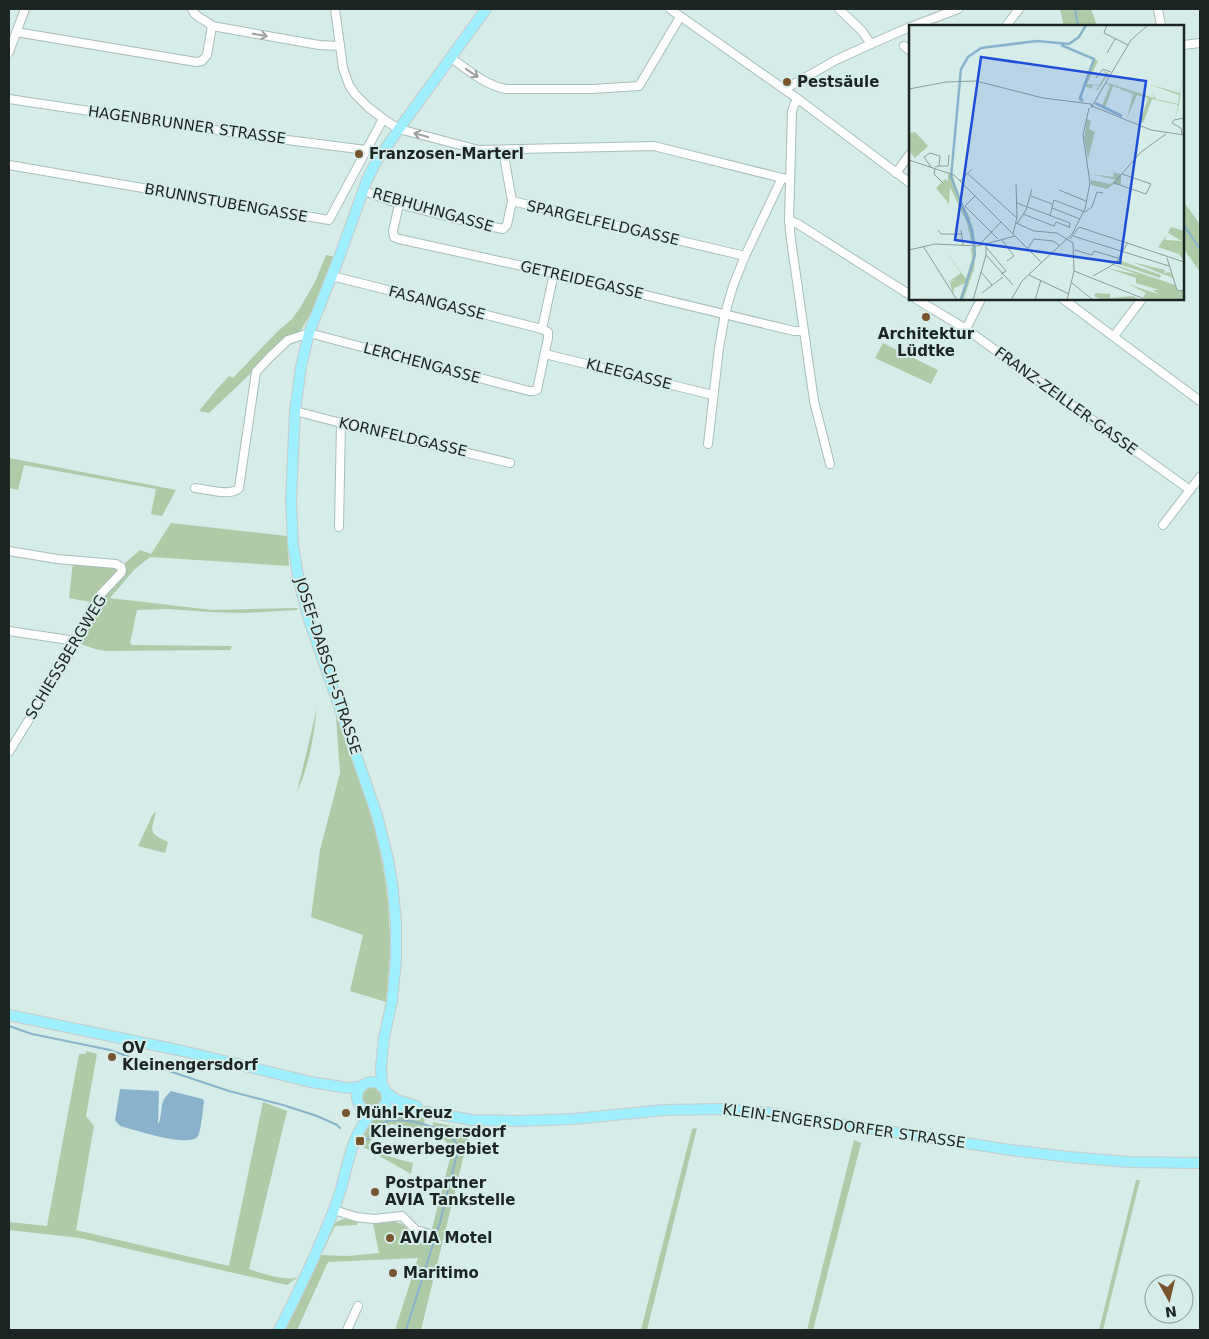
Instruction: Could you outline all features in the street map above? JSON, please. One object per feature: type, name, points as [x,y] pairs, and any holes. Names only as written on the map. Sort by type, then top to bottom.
[{"type":"main road","name":"JOSEF-DABSCH-STRASSE","points":[[385,1090],[381,1067],[384,1038],[392,1001],[396,960],[396,915],[392,881],[379,821],[309,620],[299,582],[293,545],[291,500],[295,411],[301,367],[309,333],[332,276],[362,190],[376,162],[486,9]]},
{"type":"main road","points":[[9,1015],[174,1049],[311,1082],[348,1088],[375,1083],[385,1090],[386,1104],[365,1121],[355,1141]]},
{"type":"main road","name":"JOSEF-DABSCH-STRASSE","points":[[364,1085],[373,1070],[384,1038]]},
{"type":"main road","points":[[311,1082],[346,1095],[358,1103],[365,1111],[376,1112]]},
{"type":"main road","points":[[279,1330],[301,1286],[334,1210],[355,1141],[359,1116],[357,1094],[364,1085]]},
{"type":"main road","name":"KLEIN-ENGERSDORFER STRASSE","points":[[385,1090],[397,1100],[419,1107],[427,1112]]},
{"type":"main road","name":"KLEIN-ENGERSDORFER STRASSE","points":[[376,1112],[395,1109],[427,1112],[472,1120],[524,1121],[573,1119],[665,1110],[723,1109],[775,1114],[1062,1157],[1130,1162],[1200,1162]]},
{"type":"street","points":[[9,52],[25,9]]},
{"type":"street","points":[[192,9],[195,15],[206,20],[212,26],[319,45],[340,46]]},
{"type":"street","points":[[335,9],[344,73],[352,89],[364,104],[399,129],[479,150],[654,146],[786,179]]},
{"type":"street","points":[[670,9],[785,89],[909,182]]},
{"type":"street","points":[[839,9],[862,31],[871,44]]},
{"type":"street","points":[[917,25],[958,9]]},
{"type":"street","points":[[1007,25],[1019,9]]},
{"type":"street","points":[[1158,9],[1161,25]]},
{"type":"street","points":[[451,58],[479,78],[506,89],[592,89],[639,86],[680,17]]},
{"type":"street","points":[[16,32],[196,62],[202,61],[207,55],[212,26]]},
{"type":"street","points":[[785,89],[836,60],[909,28]]},
{"type":"street","points":[[1184,45],[1200,43]]},
{"type":"street","name":"HAGENBRUNNER STRASSE","points":[[9,99],[256,136],[366,150]]},
{"type":"street","points":[[798,99],[793,109],[786,179],[789,220],[795,275],[814,400],[830,464]]},
{"type":"street","name":"BRUNNSTUBENGASSE","points":[[9,166],[330,220],[383,119]]},
{"type":"street","name":"SPARGELFELDGASSE","points":[[503,150],[512,201],[745,256]]},
{"type":"street","points":[[896,173],[909,155]]},
{"type":"street","points":[[708,444],[725,314],[735,280],[745,256],[786,179]]},
{"type":"street","name":"REBHUHNGASSE","points":[[362,190],[399,204],[502,229],[507,225],[512,201]]},
{"type":"street","name":"GETREIDEGASSE","points":[[399,204],[393,232],[397,238],[554,273],[794,331],[803,331]]},
{"type":"street","points":[[789,220],[909,294]]},
{"type":"street","points":[[545,354],[548,336],[546,330],[542,329],[554,273]]},
{"type":"street","name":"FASANGASSE","points":[[332,276],[542,329]]},
{"type":"street","name":"FRANZ-ZEILLER-GASSE","points":[[918,300],[966,329],[1190,490]]},
{"type":"street","points":[[966,329],[980,300]]},
{"type":"street","points":[[1064,300],[1200,401]]},
{"type":"street","points":[[1114,336],[1141,300]]},
{"type":"street","points":[[195,488],[228,493],[238,491],[256,372],[288,340],[309,333]]},
{"type":"street","name":"LERCHENGASSE","points":[[309,333],[529,391],[535,391],[538,386],[545,354]]},
{"type":"street","name":"KLEEGASSE","points":[[545,354],[713,395]]},
{"type":"street","name":"KORNFELDGASSE","points":[[295,411],[510,463]]},
{"type":"street","points":[[339,527],[341,423]]},
{"type":"street","points":[[1163,525],[1200,476]]},
{"type":"street","name":"SCHIESSBERGWEG","points":[[9,551],[122,567],[122,572],[90,609],[76,641],[9,752]]},
{"type":"street","points":[[9,631],[76,641]]},
{"type":"street","points":[[334,1210],[374,1220],[402,1216],[416,1230],[427,1233]]},
{"type":"street","points":[[347,1330],[358,1306]]},
{"type":"green space","points":[[1060,9],[1091,9],[1097,25],[1064,25]]},
{"type":"green space","points":[[1184,202],[1200,224],[1200,272],[1184,249]]},
{"type":"green space","points":[[326,255],[336,257],[316,305],[301,330],[289,337],[209,413],[199,411],[229,376],[233,378],[292,319],[315,282]]},
{"type":"green space","points":[[883,343],[938,370],[931,384],[875,358]]},
{"type":"green space","points":[[9,458],[176,490],[162,516],[151,514],[156,489],[24,465],[18,490],[9,488]]},
{"type":"green space","points":[[171,523],[287,536],[289,566],[150,557],[135,569],[110,598],[212,610],[298,608],[297,610],[245,613],[168,609],[137,610],[130,643],[132,645],[232,646],[230,650],[107,651],[81,644],[91,621],[91,616],[85,612],[90,602],[69,598],[73,562],[123,565],[140,550],[151,554]]},
{"type":"green space","points":[[317,708],[305,772],[297,792]]},
{"type":"green space","points":[[336,716],[368,805],[384,875],[388,903],[390,944],[386,1002],[350,991],[363,935],[311,917],[320,850],[340,773]]},
{"type":"green space","points":[[156,812],[152,828],[154,834],[168,842],[165,853],[138,846],[153,814]]},
{"type":"green space","points":[[87,1051],[97,1054],[86,1116],[94,1126],[76,1230],[229,1266],[263,1102],[287,1111],[249,1269],[266,1275],[297,1278],[287,1285],[80,1238],[9,1230],[9,1222],[47,1226],[79,1054],[85,1054]]},
{"type":"green space","points":[[368,1086],[376,1086],[383,1093],[383,1101],[376,1108],[368,1108],[361,1101],[361,1093]]},
{"type":"green space","points":[[390,1112],[422,1116],[425,1118],[423,1131],[391,1124],[376,1132],[368,1146],[384,1154],[413,1163],[411,1174],[360,1145],[368,1122],[377,1116]]},
{"type":"green space","points":[[433,1122],[470,1130],[421,1330],[395,1330],[418,1258],[328,1262],[297,1330],[282,1330],[334,1223],[343,1219],[358,1221],[357,1225],[335,1226],[321,1255],[348,1256],[379,1253],[373,1224],[390,1222],[398,1223],[407,1228],[411,1233],[410,1240],[428,1244],[452,1151],[444,1139],[432,1133]]},
{"type":"green space","points":[[697,1128],[647,1330],[641,1330],[692,1129]]},
{"type":"green space","points":[[854,1140],[861,1143],[813,1330],[807,1330]]},
{"type":"green space","points":[[1136,1180],[1140,1180],[1103,1330],[1099,1330]]},
{"type":"water","points":[[120,1089],[159,1091],[158,1123],[164,1099],[171,1091],[203,1099],[202,1120],[198,1136],[193,1139],[173,1139],[120,1126],[115,1120]]},
{"type":"waterway","points":[[1075,9],[1078,25]]},
{"type":"waterway","points":[[1184,225],[1200,249]]},
{"type":"waterway","points":[[9,1026],[32,1034],[110,1050],[229,1091],[317,1116],[340,1128]]},
{"type":"waterway","points":[[362,1141],[369,1138],[374,1128],[384,1122],[403,1120],[443,1131],[456,1143],[458,1150],[440,1222],[406,1330]]},
{"type":"place","name":"Pestsäule","points":[[787,82]]},
{"type":"place","name":"Franzosen-Marterl","points":[[359,154]]},
{"type":"place","name":"Architektur Lüdtke","points":[[926,317]]},
{"type":"place","name":"OV Kleinengersdorf","points":[[112,1057]]},
{"type":"place","name":"Mühl-Kreuz","points":[[346,1113]]},
{"type":"place","name":"Kleinengersdorf Gewerbegebiet","points":[[360,1141]]},
{"type":"place","name":"Postpartner AVIA Tankstelle","points":[[375,1192]]},
{"type":"place","name":"AVIA Motel","points":[[390,1238]]},
{"type":"place","name":"Maritimo","points":[[393,1273]]}]
